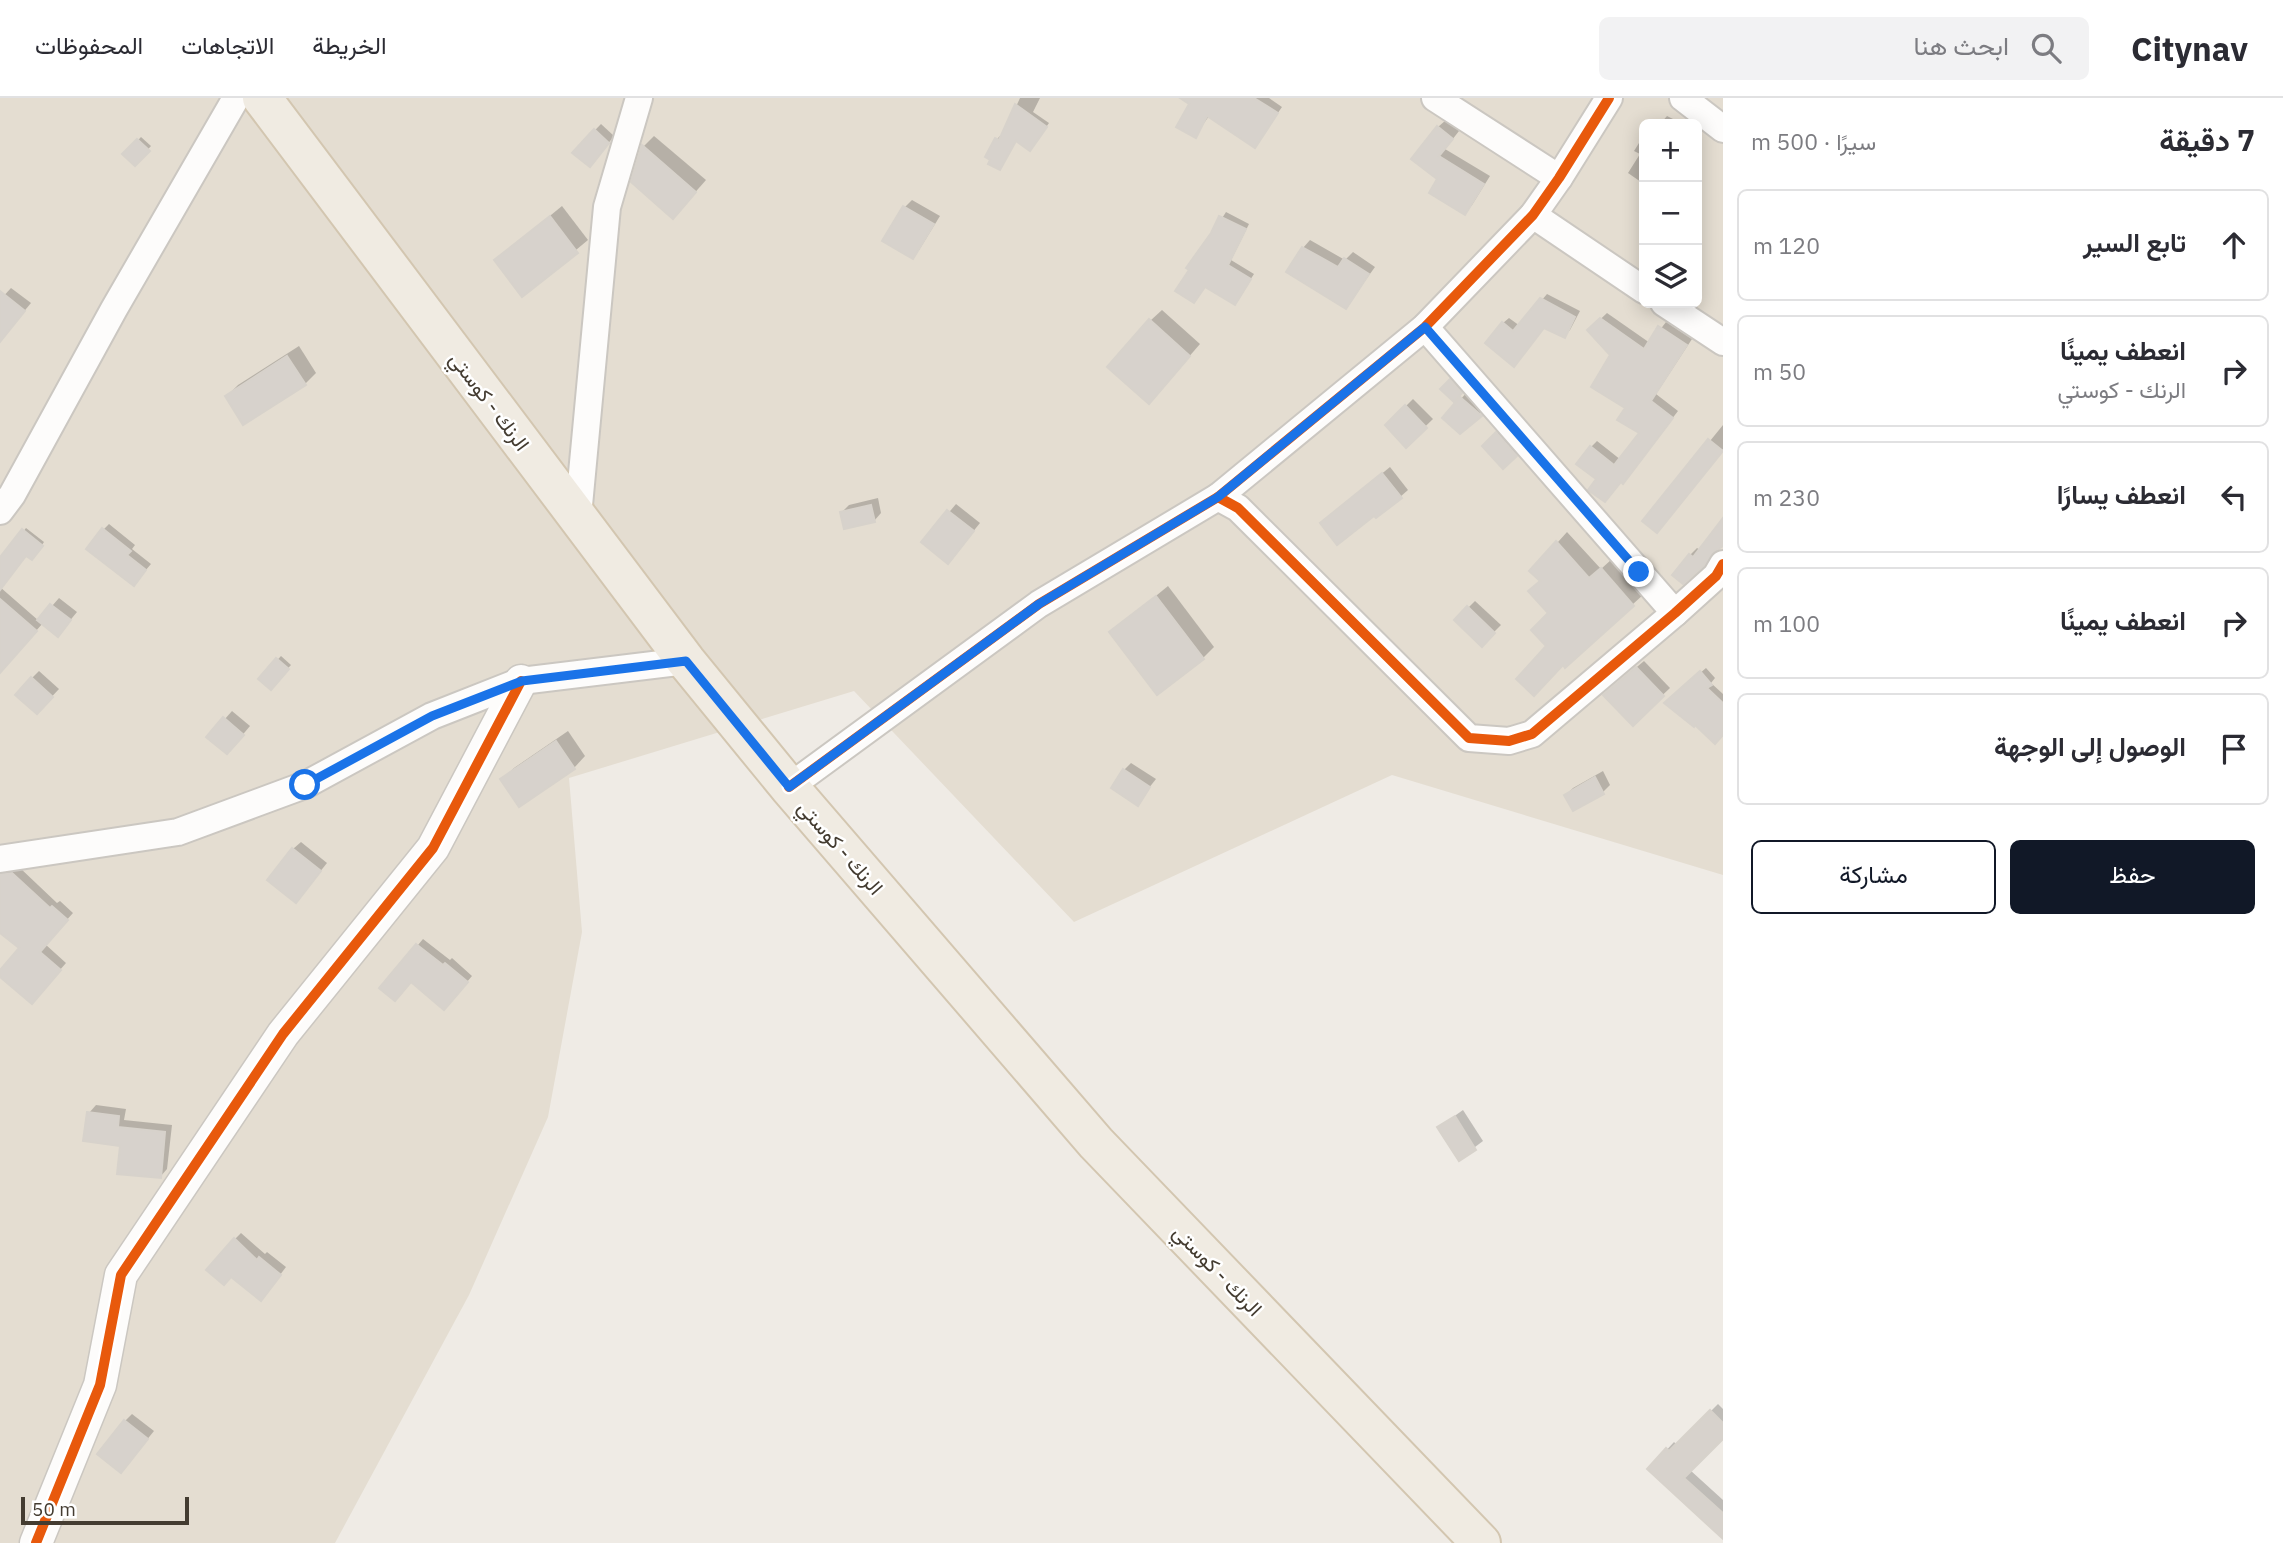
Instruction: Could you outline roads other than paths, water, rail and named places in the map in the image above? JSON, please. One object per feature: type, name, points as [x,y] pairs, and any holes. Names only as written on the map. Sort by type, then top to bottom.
[{"type":"main road","name":"الرنك - كوستي","points":[[262,98],[686,661],[789,787],[1096,1143],[1481,1543]]},
{"type":"street","points":[[0,511],[12,495],[114,309],[236,98]]},
{"type":"street","points":[[578,516],[607,207],[639,98]]},
{"type":"street","points":[[1435,98],[1559,178]]},
{"type":"street","points":[[789,787],[1039,604],[1218,497],[1425,327],[1533,215],[1609,98]]},
{"type":"street","points":[[1683,98],[1723,129]]},
{"type":"street","points":[[1533,215],[1639,287]]},
{"type":"street","points":[[1672,308],[1723,342]]},
{"type":"street","points":[[1425,327],[1675,613]]},
{"type":"street","points":[[1218,497],[1238,508],[1469,738],[1509,741],[1532,734],[1675,613],[1716,576],[1723,564]]},
{"type":"street","points":[[0,859],[178,832],[305,785],[432,716],[522,681],[686,661]]},
{"type":"street","points":[[36,1543],[100,1385],[121,1275],[283,1034],[433,848],[522,681]]}]
